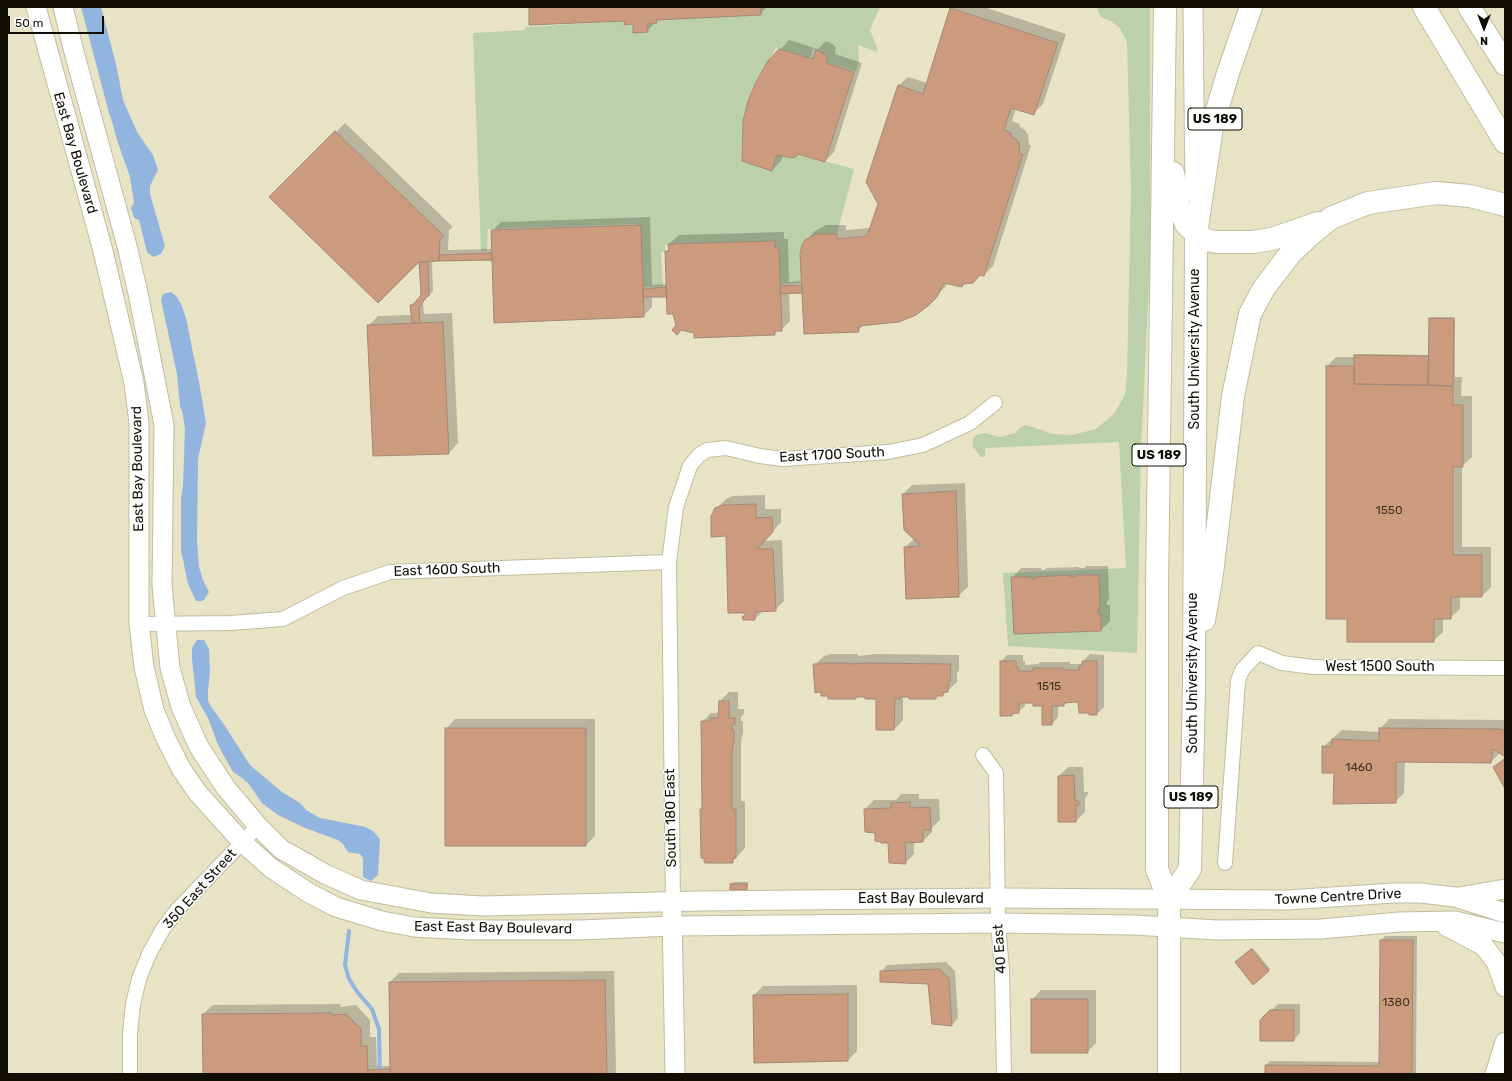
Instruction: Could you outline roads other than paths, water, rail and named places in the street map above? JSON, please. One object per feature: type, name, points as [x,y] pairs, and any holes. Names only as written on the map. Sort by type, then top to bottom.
[{"type":"highway","name":"US 189","points":[[1165,7],[1157,586],[1157,869],[1169,900],[1169,1074]]},
{"type":"highway","name":"US 189","points":[[1196,234],[1212,127],[1228,73],[1251,7]]},
{"type":"highway","points":[[1424,7],[1505,142]]},
{"type":"highway","points":[[1469,7],[1505,64]]},
{"type":"highway","points":[[1164,116],[1179,207],[1186,224],[1196,234],[1206,240],[1217,242],[1252,242],[1272,239],[1368,203],[1436,193],[1470,196],[1505,205]]},
{"type":"highway","points":[[1194,686],[1212,574],[1233,396],[1250,314],[1264,288],[1290,254],[1331,218]]},
{"type":"highway","name":"South University Avenue","points":[[1169,900],[1190,869],[1194,686],[1196,234]]},
{"type":"street","name":"East Bay Boulevard","points":[[36,7],[103,250],[134,383],[139,423],[139,624],[146,681],[154,710],[166,739],[182,770],[197,792],[242,842]]},
{"type":"street","name":"East Bay Boulevard","points":[[63,7],[127,246],[138,293],[164,425],[162,585],[170,668],[184,714],[199,748],[226,788],[258,826]]},
{"type":"street","name":"South University Avenue","points":[[1193,7],[1196,234]]},
{"type":"street","name":"East 1700 South","points":[[669,562],[676,507],[681,490],[690,466],[699,455],[707,450],[726,448],[760,456],[784,459],[888,452],[923,445],[970,423],[995,403]]},
{"type":"street","name":"East 1600 South","points":[[139,624],[231,624],[283,619],[343,588],[390,572],[669,562]]},
{"type":"street","name":"South 180 East","points":[[669,562],[674,1074]]},
{"type":"street","name":"West 1500 South","points":[[1225,863],[1238,681],[1243,669],[1258,653],[1282,663],[1313,667],[1505,668]]},
{"type":"street","name":"40 East","points":[[983,755],[996,773],[998,923],[1002,964],[1004,1074]]},
{"type":"street","name":"East East Bay Boulevard","points":[[258,826],[281,849],[325,874],[361,890],[431,903],[483,906],[673,902]]},
{"type":"street","name":"350 East Street","points":[[130,1074],[130,1034],[133,1004],[139,979],[149,954],[163,929],[177,910],[258,826]]},
{"type":"street","name":"East East Bay Boulevard","points":[[242,842],[271,868],[308,893],[336,907],[382,921],[414,927],[501,930],[580,930],[672,926]]},
{"type":"street","points":[[1455,897],[1505,889]]},
{"type":"street","name":"Towne Centre Drive","points":[[1169,900],[1288,900],[1393,893],[1421,893],[1455,897],[1505,913]]},
{"type":"street","name":"East Bay Boulevard","points":[[673,902],[998,898],[1169,900]]},
{"type":"street","points":[[1436,921],[1484,946],[1496,962],[1505,987]]},
{"type":"street","name":"Towne Centre Drive","points":[[1168,927],[1214,930],[1311,929],[1399,922],[1455,921],[1505,933]]},
{"type":"street","name":"East Bay Boulevard","points":[[672,926],[998,923],[1168,927]]},
{"type":"street","points":[[1495,1074],[1505,1042]]},
{"type":"water","points":[[81,7],[101,7],[116,64],[123,100],[137,132],[153,155],[158,170],[150,186],[150,194],[165,246],[161,254],[153,257],[147,252],[139,220],[134,218],[131,208],[134,203],[130,177],[109,113]]},
{"type":"water","points":[[171,292],[177,297],[186,318],[206,423],[198,459],[197,540],[199,567],[209,592],[204,600],[201,601],[196,601],[188,584],[181,550],[181,498],[183,486],[185,428],[180,407],[177,374],[161,300],[163,294]]},
{"type":"water","points":[[197,640],[204,640],[209,649],[210,672],[208,701],[250,765],[282,792],[300,803],[306,810],[320,818],[366,827],[374,832],[380,839],[378,875],[371,881],[363,877],[363,858],[360,854],[348,852],[343,844],[338,840],[305,828],[278,815],[262,803],[248,783],[233,772],[218,745],[208,718],[196,697],[192,648]]},
{"type":"waterway","points":[[349,931],[345,965],[349,979],[358,993],[372,1009],[379,1029],[380,1074]]}]
